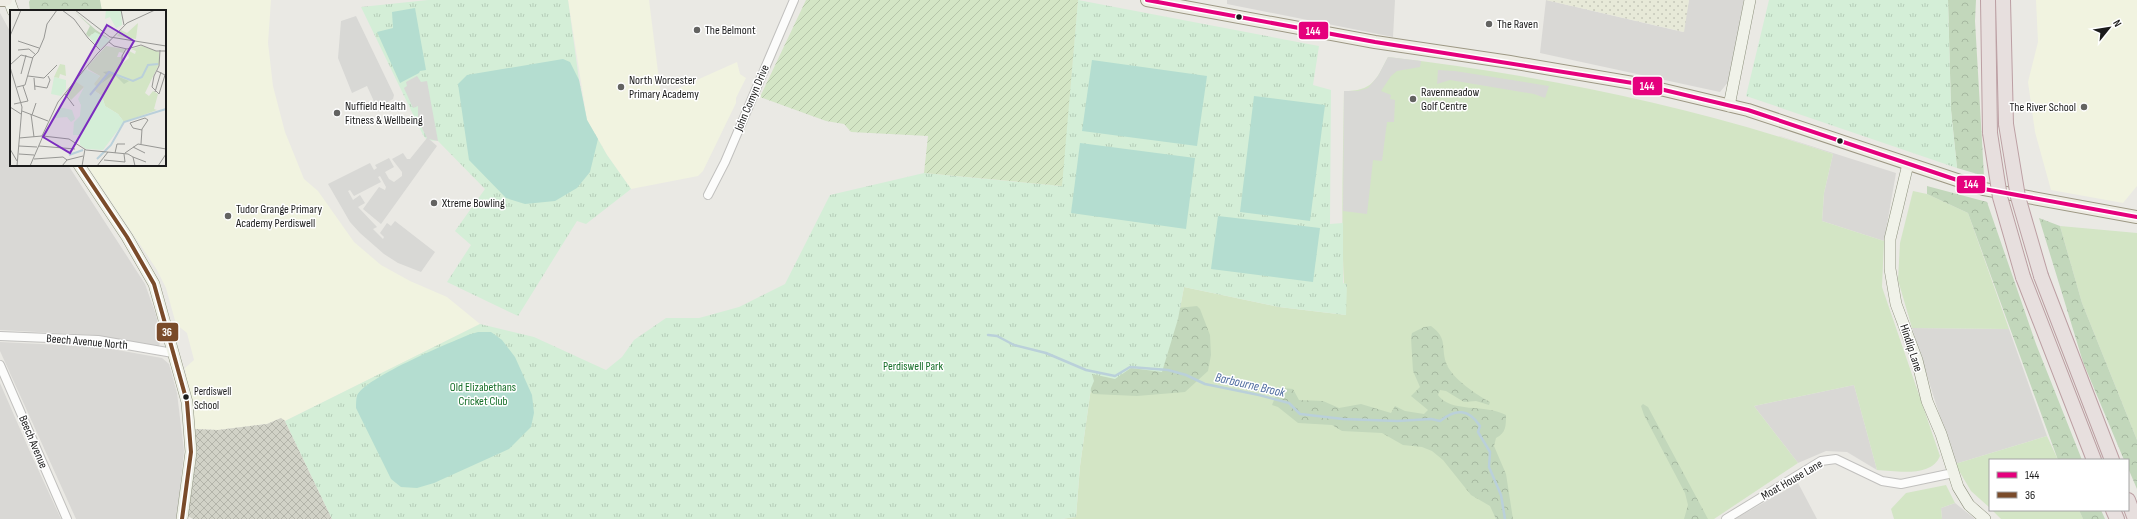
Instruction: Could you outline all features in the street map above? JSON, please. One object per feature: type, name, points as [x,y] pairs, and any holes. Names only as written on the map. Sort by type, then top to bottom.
[{"type":"highway","points":[[1988,0],[1990,133],[2000,197],[2023,277],[2094,459]]},
{"type":"highway","points":[[2003,0],[2006,124],[2018,197],[2041,276],[2112,459]]},
{"type":"highway","points":[[2129,503],[2135,519]]},
{"type":"main road","points":[[1,0],[6,0]]},
{"type":"main road","points":[[1146,0],[1375,42],[1510,62],[1639,84],[1755,113],[1984,189],[2137,217]]},
{"type":"street","points":[[9,0],[13,10]]},
{"type":"street","name":"John Comyn Drive","points":[[708,195],[725,162],[794,0]]},
{"type":"street","points":[[1729,106],[1750,0]]},
{"type":"street","name":"Hindlip Lane","points":[[1908,164],[1890,239],[1891,279],[1896,304],[1917,360],[1927,401],[1941,434],[1958,487],[1969,505],[1985,519]]},
{"type":"street","points":[[80,166],[151,278],[173,353],[187,402],[191,452],[182,519]]},
{"type":"street","name":"Beech Avenue North","points":[[0,336],[98,340],[173,353]]},
{"type":"street","name":"Beech Avenue","points":[[0,365],[67,519]]},
{"type":"street","name":"Moat House Lane","points":[[1726,519],[1822,461],[1836,459],[1882,481],[1901,484],[1953,473]]},
{"type":"shaded area","name":"Tudor Grange Primary Academy Perdiswell","points":[[100,0],[271,0],[268,43],[273,86],[285,132],[304,179],[318,191],[354,242],[381,265],[410,281],[447,297],[480,324],[285,421],[281,418],[267,424],[218,430],[195,429],[185,368],[194,360],[187,333],[176,324],[166,288],[157,270],[88,166],[166,166],[166,10],[102,10]]},
{"type":"shaded area","name":"North Worcester Primary Academy","points":[[568,0],[649,0],[661,96],[737,62],[740,74],[746,78],[736,98],[736,103],[703,171],[698,176],[631,189],[607,155],[587,120]]},
{"type":"shaded area","points":[[1227,0],[1395,0],[1393,37],[1227,4]]},
{"type":"shaded area","points":[[1546,0],[1683,32],[1689,0],[1744,0],[1729,81],[1720,92],[1540,53]]},
{"type":"shaded area","points":[[1546,0],[1689,0],[1684,32]]},
{"type":"shaded area","name":"The River School","points":[[2036,0],[2137,0],[2137,186],[2123,203],[2051,190],[2035,132],[2028,82],[2038,42]]},
{"type":"shaded area","points":[[0,13],[10,31],[10,166],[69,166],[145,284],[156,315],[161,339],[159,346],[94,335],[0,330]]},
{"type":"shaded area","points":[[356,16],[394,95],[393,99],[377,108],[367,86],[352,93],[338,58],[341,21]]},
{"type":"shaded area","points":[[1388,57],[1421,61],[1420,67],[1397,71],[1391,76],[1381,91],[1391,95],[1390,99],[1395,100],[1394,122],[1387,122],[1382,161],[1373,160],[1367,214],[1343,211],[1344,91],[1358,91],[1368,88],[1378,76]]},
{"type":"shaded area","points":[[1438,70],[1455,71],[1549,86],[1545,98],[1534,94],[1450,80],[1437,84]]},
{"type":"shaded area","name":"Xtreme Bowling","points":[[417,76],[421,82],[427,81],[438,141],[429,139],[437,146],[381,224],[363,209],[379,187],[385,190],[386,187],[380,176],[378,177],[381,182],[354,196],[350,190],[348,191],[353,200],[360,195],[365,203],[358,207],[377,227],[373,229],[383,239],[384,237],[380,233],[387,223],[391,226],[395,221],[435,252],[421,272],[398,263],[384,254],[360,233],[350,222],[328,184],[370,163],[374,170],[377,168],[375,165],[389,158],[394,167],[385,172],[389,179],[394,182],[402,176],[402,172],[392,159],[403,153],[407,159],[410,159],[427,138],[418,120],[418,106],[413,108],[404,88],[407,86],[406,82]]},
{"type":"shaded area","points":[[1770,133],[1896,173],[1884,241],[1822,221],[1824,193],[1833,154]]},
{"type":"shaded area","points":[[1912,328],[2009,329],[2047,436],[1955,464]]},
{"type":"shaded area","points":[[0,342],[101,347],[162,358],[169,364],[177,393],[184,451],[177,519],[76,519],[0,351]]},
{"type":"shaded area","points":[[0,383],[31,454],[61,519],[0,519]]},
{"type":"shaded area","points":[[1854,385],[1877,470],[1847,452],[1826,451],[1798,463],[1754,406]]},
{"type":"shaded area","points":[[281,418],[285,421],[332,519],[193,519],[188,516],[193,482],[195,429],[218,430],[267,424]]},
{"type":"shaded area","points":[[1798,483],[1817,519],[1735,519]]},
{"type":"shaded area","points":[[1955,503],[1975,519],[1942,519],[1941,508]]},
{"type":"green space","points":[[30,0],[100,0],[102,10],[30,10]]},
{"type":"green space","points":[[428,0],[568,0],[579,80],[587,120],[607,155],[631,189],[586,224],[577,221],[518,316],[447,282],[471,245],[455,231],[485,189],[438,141],[427,140],[423,135],[361,7]]},
{"type":"green space","points":[[806,0],[1078,0],[1062,186],[924,173],[928,136],[851,132],[844,124],[826,121],[760,97]]},
{"type":"green space","points":[[1078,0],[1319,46],[1313,85],[1331,90],[1330,224],[1343,223],[1343,283],[1347,284],[1346,315],[1279,307],[1184,287],[1178,319],[1162,372],[1131,368],[1115,379],[1092,374],[1094,381],[1091,388],[1080,466],[1076,517],[1061,519],[332,519],[285,421],[480,324],[534,337],[606,370],[622,357],[634,340],[666,318],[699,318],[739,307],[785,284],[830,195],[924,173],[1061,186]]},
{"type":"green space","points":[[1769,0],[1948,0],[1951,110],[1957,168],[1746,96]]},
{"type":"green space","points":[[1948,0],[1976,0],[1975,21],[1984,176],[1957,168],[1951,110]]},
{"type":"green space","points":[[415,8],[426,70],[420,71],[419,73],[400,83],[377,32],[393,28],[392,12]]},
{"type":"green space","points":[[1388,57],[1501,73],[1613,94],[1724,121],[1833,154],[1824,193],[1822,221],[1884,241],[1882,287],[1940,456],[1935,463],[1929,468],[1912,472],[1877,470],[1854,385],[1754,406],[1798,463],[1714,519],[1061,519],[1076,517],[1080,466],[1091,388],[1178,319],[1184,287],[1279,307],[1346,315],[1342,231],[1344,91],[1353,91],[1367,87],[1376,78]]},
{"type":"green space","points":[[563,59],[570,62],[579,80],[587,120],[598,139],[590,172],[577,188],[555,201],[525,204],[506,198],[469,160],[458,84],[467,75]]},
{"type":"green space","points":[[1092,60],[1207,76],[1197,146],[1082,131]]},
{"type":"green space","points":[[1254,96],[1325,105],[1310,221],[1240,212]]},
{"type":"green space","points":[[1080,143],[1195,158],[1186,229],[1071,213]]},
{"type":"green space","points":[[1927,186],[1987,202],[2036,344],[2082,459],[2058,459],[1968,213],[1927,194]]},
{"type":"green space","points":[[1913,191],[1927,194],[1968,213],[2009,329],[1912,328],[1898,280],[1900,243]]},
{"type":"green space","points":[[1218,216],[1320,228],[1313,282],[1211,269]]},
{"type":"green space","points":[[2039,218],[2060,226],[2082,303],[2137,440],[2137,489],[2129,470],[2129,459],[2124,459],[2083,362]]},
{"type":"green space","points":[[2060,226],[2137,233],[2137,440],[2082,303]]},
{"type":"green space","points":[[1197,306],[1200,309],[1210,335],[1211,355],[1208,371],[1185,392],[1137,396],[1093,394],[1081,380],[1168,309]]},
{"type":"green space","points":[[1431,326],[1440,335],[1447,365],[1454,376],[1490,402],[1489,405],[1476,401],[1464,402],[1446,391],[1440,390],[1438,395],[1444,401],[1451,404],[1489,410],[1506,415],[1505,429],[1502,434],[1496,438],[1494,446],[1506,474],[1513,519],[1496,519],[1490,506],[1471,495],[1443,460],[1432,451],[1422,447],[1403,445],[1382,433],[1342,431],[1332,425],[1298,423],[1278,407],[1272,405],[1276,395],[1283,388],[1293,389],[1299,400],[1323,401],[1339,408],[1361,404],[1391,413],[1395,406],[1405,411],[1424,414],[1428,410],[1411,396],[1420,387],[1413,371],[1411,338],[1412,333],[1424,327]]},
{"type":"green space","name":"Old Elizabethans Cricket Club","points":[[478,332],[491,332],[502,340],[515,357],[532,395],[534,413],[531,427],[509,449],[434,483],[417,488],[401,487],[391,479],[356,408],[357,396],[374,380],[407,362]]},
{"type":"green space","points":[[1643,404],[1648,407],[1708,519],[1684,519],[1688,505],[1685,493],[1644,415],[1641,406]]},
{"type":"green space","points":[[2047,436],[2058,459],[1989,459],[1989,507],[1971,491],[1955,464]]},
{"type":"green space","points":[[1946,485],[1955,503],[1941,508],[1942,519],[1894,519],[1891,509],[1906,493]]},
{"type":"green space","points":[[1993,511],[2079,511],[2083,519],[2001,519]]},
{"type":"green space","points":[[2079,511],[2101,511],[2105,519],[2083,519]]},
{"type":"waterway","name":"Barbourne Brook","points":[[988,335],[997,336],[1014,345],[1046,353],[1086,370],[1115,376],[1130,367],[1168,370],[1186,375],[1205,384],[1289,403],[1300,414],[1343,419],[1397,421],[1431,419],[1440,421],[1451,414],[1462,412],[1471,416],[1480,426],[1478,432],[1490,452],[1489,467],[1501,495],[1505,519]]},
{"type":"transit line","name":"144","points":[[1147,0],[1375,42],[1639,84],[1748,110],[1984,189],[2137,217]]},
{"type":"transit line","name":"36","points":[[80,166],[127,237],[154,284],[187,402],[191,452],[182,519]]},
{"type":"place","name":"The Raven","points":[[1489,24]]},
{"type":"place","name":"The Belmont","points":[[697,30]]},
{"type":"place","name":"North Worcester Primary Academy","points":[[621,87]]},
{"type":"place","name":"Ravenmeadow Golf Centre","points":[[1413,99]]},
{"type":"place","name":"The River School","points":[[2084,107]]},
{"type":"place","name":"Nuffield Health Fitness & Wellbeing","points":[[337,113]]},
{"type":"place","name":"Xtreme Bowling","points":[[434,203]]},
{"type":"place","name":"Tudor Grange Primary Academy Perdiswell","points":[[228,216]]},
{"type":"place","name":"Perdiswell School","points":[[186,397]]},
{"type":"park label","name":"Perdiswell Park","points":[[913,366]]}]
